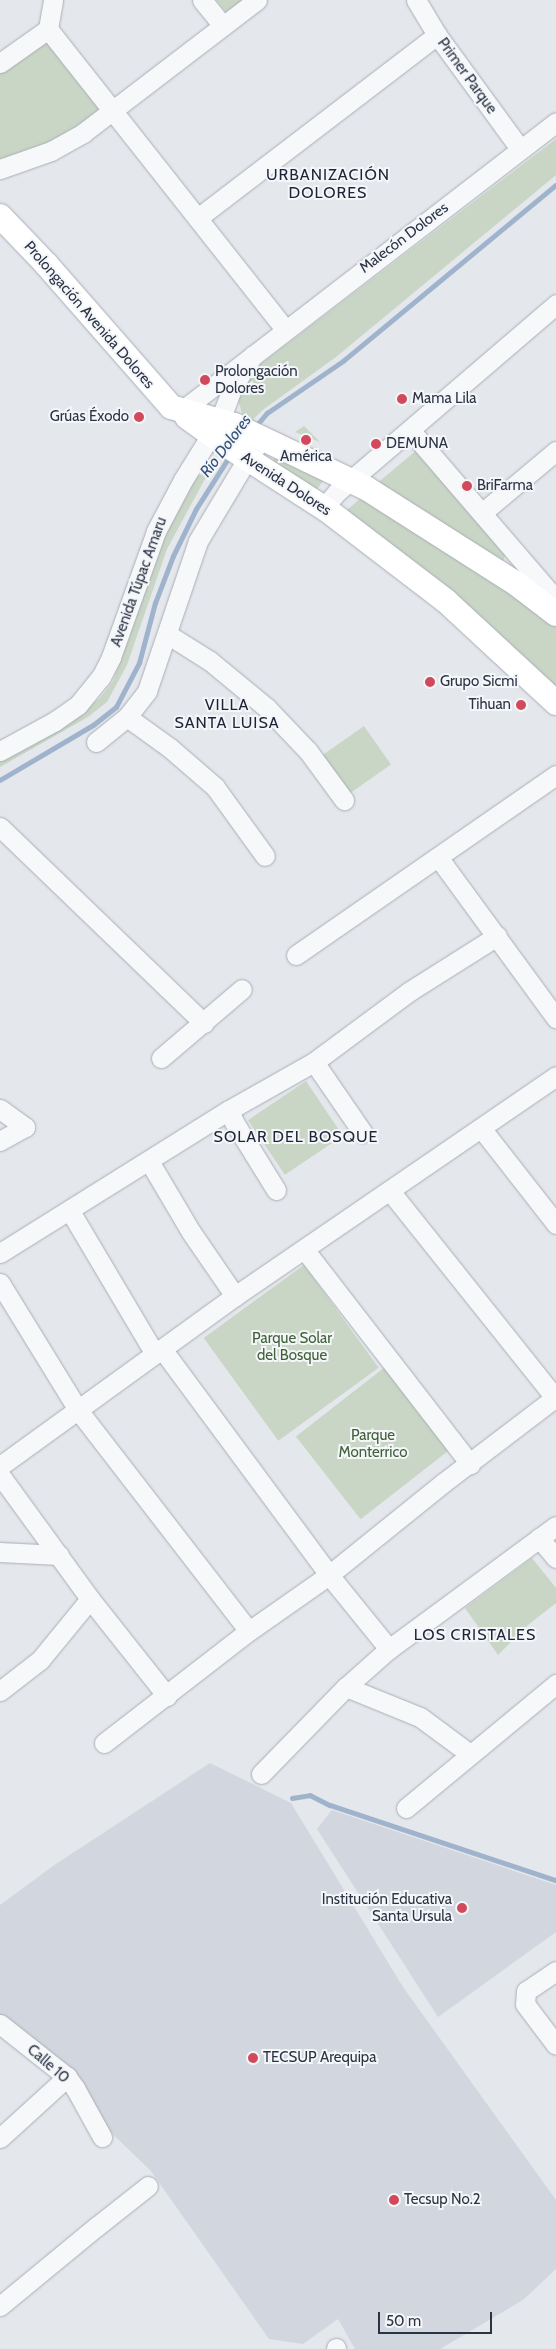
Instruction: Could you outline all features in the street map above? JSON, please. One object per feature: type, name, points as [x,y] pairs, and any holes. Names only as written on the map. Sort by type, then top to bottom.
[{"type":"main road","name":"Prolongación Avenida Dolores","points":[[3,226],[170,407],[180,412]]},
{"type":"main road","name":"Avenida Dolores","points":[[180,412],[221,430],[261,437],[352,480],[374,492],[518,585],[556,614]]},
{"type":"main road","name":"Avenida Dolores","points":[[221,430],[244,457],[327,510],[446,601],[556,703]]},
{"type":"street","points":[[0,63],[48,29],[53,0]]},
{"type":"street","points":[[202,0],[223,26]]},
{"type":"street","points":[[0,169],[51,151],[83,133],[257,0]]},
{"type":"street","name":"Primer Parque","points":[[416,0],[437,35],[520,149]]},
{"type":"street","points":[[48,29],[199,217],[285,329]]},
{"type":"street","points":[[199,217],[437,35]]},
{"type":"street","name":"Malecón Dolores","points":[[253,355],[556,122]]},
{"type":"street","points":[[327,510],[333,496],[556,304]]},
{"type":"street","points":[[180,412],[253,355]]},
{"type":"street","name":"Avenida Túpac Amaru","points":[[0,751],[78,705],[101,677],[111,657],[156,531],[183,480],[221,430],[233,386],[253,355]]},
{"type":"street","points":[[410,430],[483,512],[556,600]]},
{"type":"street","points":[[96,742],[127,717],[146,691],[198,541],[244,457],[261,437]]},
{"type":"street","points":[[483,512],[556,451]]},
{"type":"street","points":[[167,634],[210,661],[267,708],[308,751],[344,800]]},
{"type":"street","points":[[127,717],[170,748],[215,787],[266,856]]},
{"type":"street","points":[[296,955],[556,775]]},
{"type":"street","points":[[0,827],[204,1023]]},
{"type":"street","points":[[438,857],[556,1018]]},
{"type":"street","points":[[0,1253],[229,1110],[314,1062],[410,991],[497,936]]},
{"type":"street","points":[[161,1058],[242,989]]},
{"type":"street","points":[[314,1062],[363,1133]]},
{"type":"street","points":[[0,1466],[235,1296],[556,1076]]},
{"type":"street","points":[[0,1109],[25,1126],[0,1141]]},
{"type":"street","points":[[229,1110],[234,1122],[276,1190]]},
{"type":"street","points":[[481,1128],[556,1224]]},
{"type":"street","points":[[148,1161],[191,1232],[235,1296]]},
{"type":"street","points":[[104,1743],[249,1631],[328,1575],[555,1397],[390,1191]]},
{"type":"street","points":[[70,1211],[159,1351],[328,1575],[389,1649]]},
{"type":"street","points":[[304,1249],[470,1464]]},
{"type":"street","points":[[0,1283],[78,1410],[249,1631]]},
{"type":"street","points":[[0,1475],[90,1599],[167,1696]]},
{"type":"street","points":[[261,1774],[346,1687],[389,1649],[556,1526]]},
{"type":"street","points":[[539,1538],[556,1558]]},
{"type":"street","points":[[0,1552],[59,1555]]},
{"type":"street","points":[[0,1691],[40,1660],[90,1599]]},
{"type":"street","points":[[406,1808],[556,1684]]},
{"type":"street","points":[[346,1687],[420,1717],[470,1754]]},
{"type":"street","points":[[556,1971],[526,1991],[525,2004],[556,2045]]},
{"type":"street","name":"Calle 10","points":[[0,2024],[67,2078],[75,2088],[102,2138]]},
{"type":"street","points":[[0,2138],[67,2078]]},
{"type":"street","points":[[0,2306],[148,2186]]},
{"type":"shaded area","name":"TECSUP Arequipa","points":[[210,1763],[291,1803],[403,1987],[556,2200],[556,2269],[523,2300],[440,2349],[355,2349],[338,2319],[303,2344],[269,2339],[151,2171],[99,2121],[0,2015],[0,1905],[53,1866]]},
{"type":"shaded area","name":"Institución Educativa Santa Ursula","points":[[332,1810],[556,1885],[556,1932],[438,2017],[317,1829]]},
{"type":"green space","points":[[216,0],[246,0],[226,12]]},
{"type":"green space","points":[[48,29],[114,111],[0,168],[0,65]]},
{"type":"green space","points":[[556,139],[556,175],[336,357],[264,409],[251,421],[242,414],[238,399],[240,389],[250,372]]},
{"type":"green space","points":[[304,426],[320,442],[295,432]]},
{"type":"green space","points":[[418,449],[507,552],[503,561],[500,562],[375,485]]},
{"type":"green space","points":[[277,454],[326,477],[314,493],[271,464]]},
{"type":"green space","points":[[205,459],[213,464],[167,549],[127,665],[107,702],[88,717],[0,767],[0,759],[84,711],[100,698],[113,681],[158,550]]},
{"type":"green space","points":[[365,494],[556,620],[556,693],[344,513]]},
{"type":"green space","points":[[364,726],[391,765],[350,793],[323,755]]},
{"type":"green space","points":[[306,1081],[343,1136],[285,1175],[248,1120]]},
{"type":"green space","name":"Parque Solar del Bosque","points":[[304,1265],[379,1368],[278,1441],[204,1338]]},
{"type":"green space","name":"Parque Monterrico","points":[[385,1367],[450,1450],[361,1519],[296,1437]]},
{"type":"green space","points":[[532,1558],[556,1588],[556,1603],[528,1625],[498,1655],[465,1608]]},
{"type":"waterway","name":"Río Dolores","points":[[256,426],[267,413],[343,361],[556,185]]},
{"type":"waterway","name":"Río Dolores","points":[[0,780],[93,725],[116,707],[139,663],[155,603],[173,556],[196,509],[229,457]]},
{"type":"waterway","points":[[292,1798],[310,1795],[330,1805],[556,1880]]},
{"type":"place","name":"Prolongación Dolores","points":[[205,380]]},
{"type":"place","name":"Mama Lila","points":[[402,399]]},
{"type":"place","name":"Grúas Éxodo","points":[[139,417]]},
{"type":"place","name":"América","points":[[306,440]]},
{"type":"place","name":"DEMUNA","points":[[376,444]]},
{"type":"place","name":"BriFarma","points":[[467,486]]},
{"type":"place","name":"Grupo Sicmi","points":[[430,682]]},
{"type":"place","name":"Tihuan","points":[[521,705]]},
{"type":"place","name":"Institución Educativa Santa Ursula","points":[[462,1908]]},
{"type":"place","name":"TECSUP Arequipa","points":[[253,2058]]},
{"type":"place","name":"Tecsup No.2","points":[[394,2200]]},
{"type":"district","name":"URBANIZACIÓN DOLORES","points":[[328,184]]},
{"type":"district","name":"VILLA SANTA LUISA","points":[[227,714]]},
{"type":"district","name":"SOLAR DEL BOSQUE","points":[[296,1137]]},
{"type":"district","name":"LOS CRISTALES","points":[[475,1635]]}]
